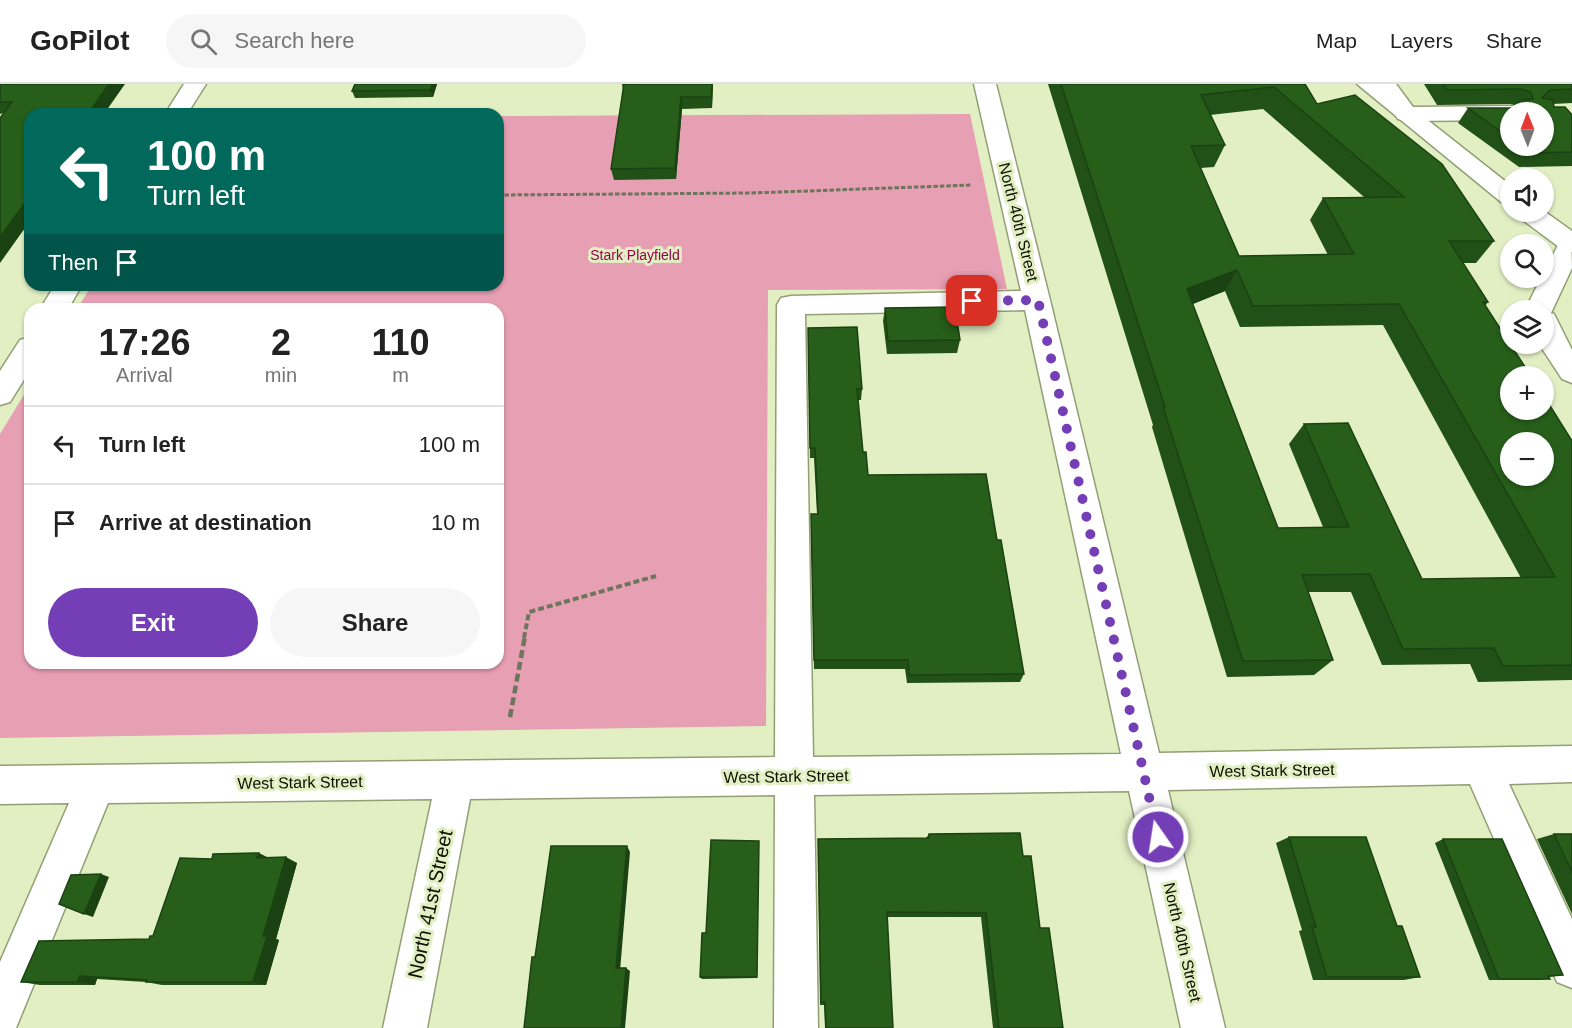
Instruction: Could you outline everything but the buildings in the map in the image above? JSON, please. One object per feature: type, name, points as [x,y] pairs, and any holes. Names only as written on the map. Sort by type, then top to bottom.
[{"type":"street","points":[[180,108],[195,84]]},
{"type":"street","name":"North 40th Street","points":[[986,84],[1038,300],[1143,772],[1203,1028]]},
{"type":"street","points":[[1368,84],[1500,188]]},
{"type":"street","points":[[1386,84],[1406,114]]},
{"type":"street","points":[[1406,114],[1500,113]]},
{"type":"street","points":[[1543,300],[1566,235],[1545,222]]},
{"type":"street","points":[[796,1028],[792,776],[791,305],[1038,300]]},
{"type":"street","points":[[1554,345],[1572,372]]},
{"type":"street","points":[[0,394],[24,356]]},
{"type":"street","name":"West Stark Street","points":[[0,785],[1143,772],[1572,764]]},
{"type":"street","points":[[1481,765],[1572,968]]},
{"type":"street","name":"North 41st Street","points":[[405,1028],[455,779]]},
{"type":"street","points":[[0,1012],[96,785]]},
{"type":"path","points":[[504,195],[752,192],[972,185]]},
{"type":"path","points":[[510,717],[529,612],[656,576]]},
{"type":"green space","name":"Stark Playfield","points":[[970,114],[1007,289],[768,290],[766,726],[0,738],[0,434],[24,395],[24,669],[504,669],[504,303],[81,303],[88,291],[504,291],[504,116]]},
{"type":"route","points":[[972,301],[1038,300],[1158,837]]}]
